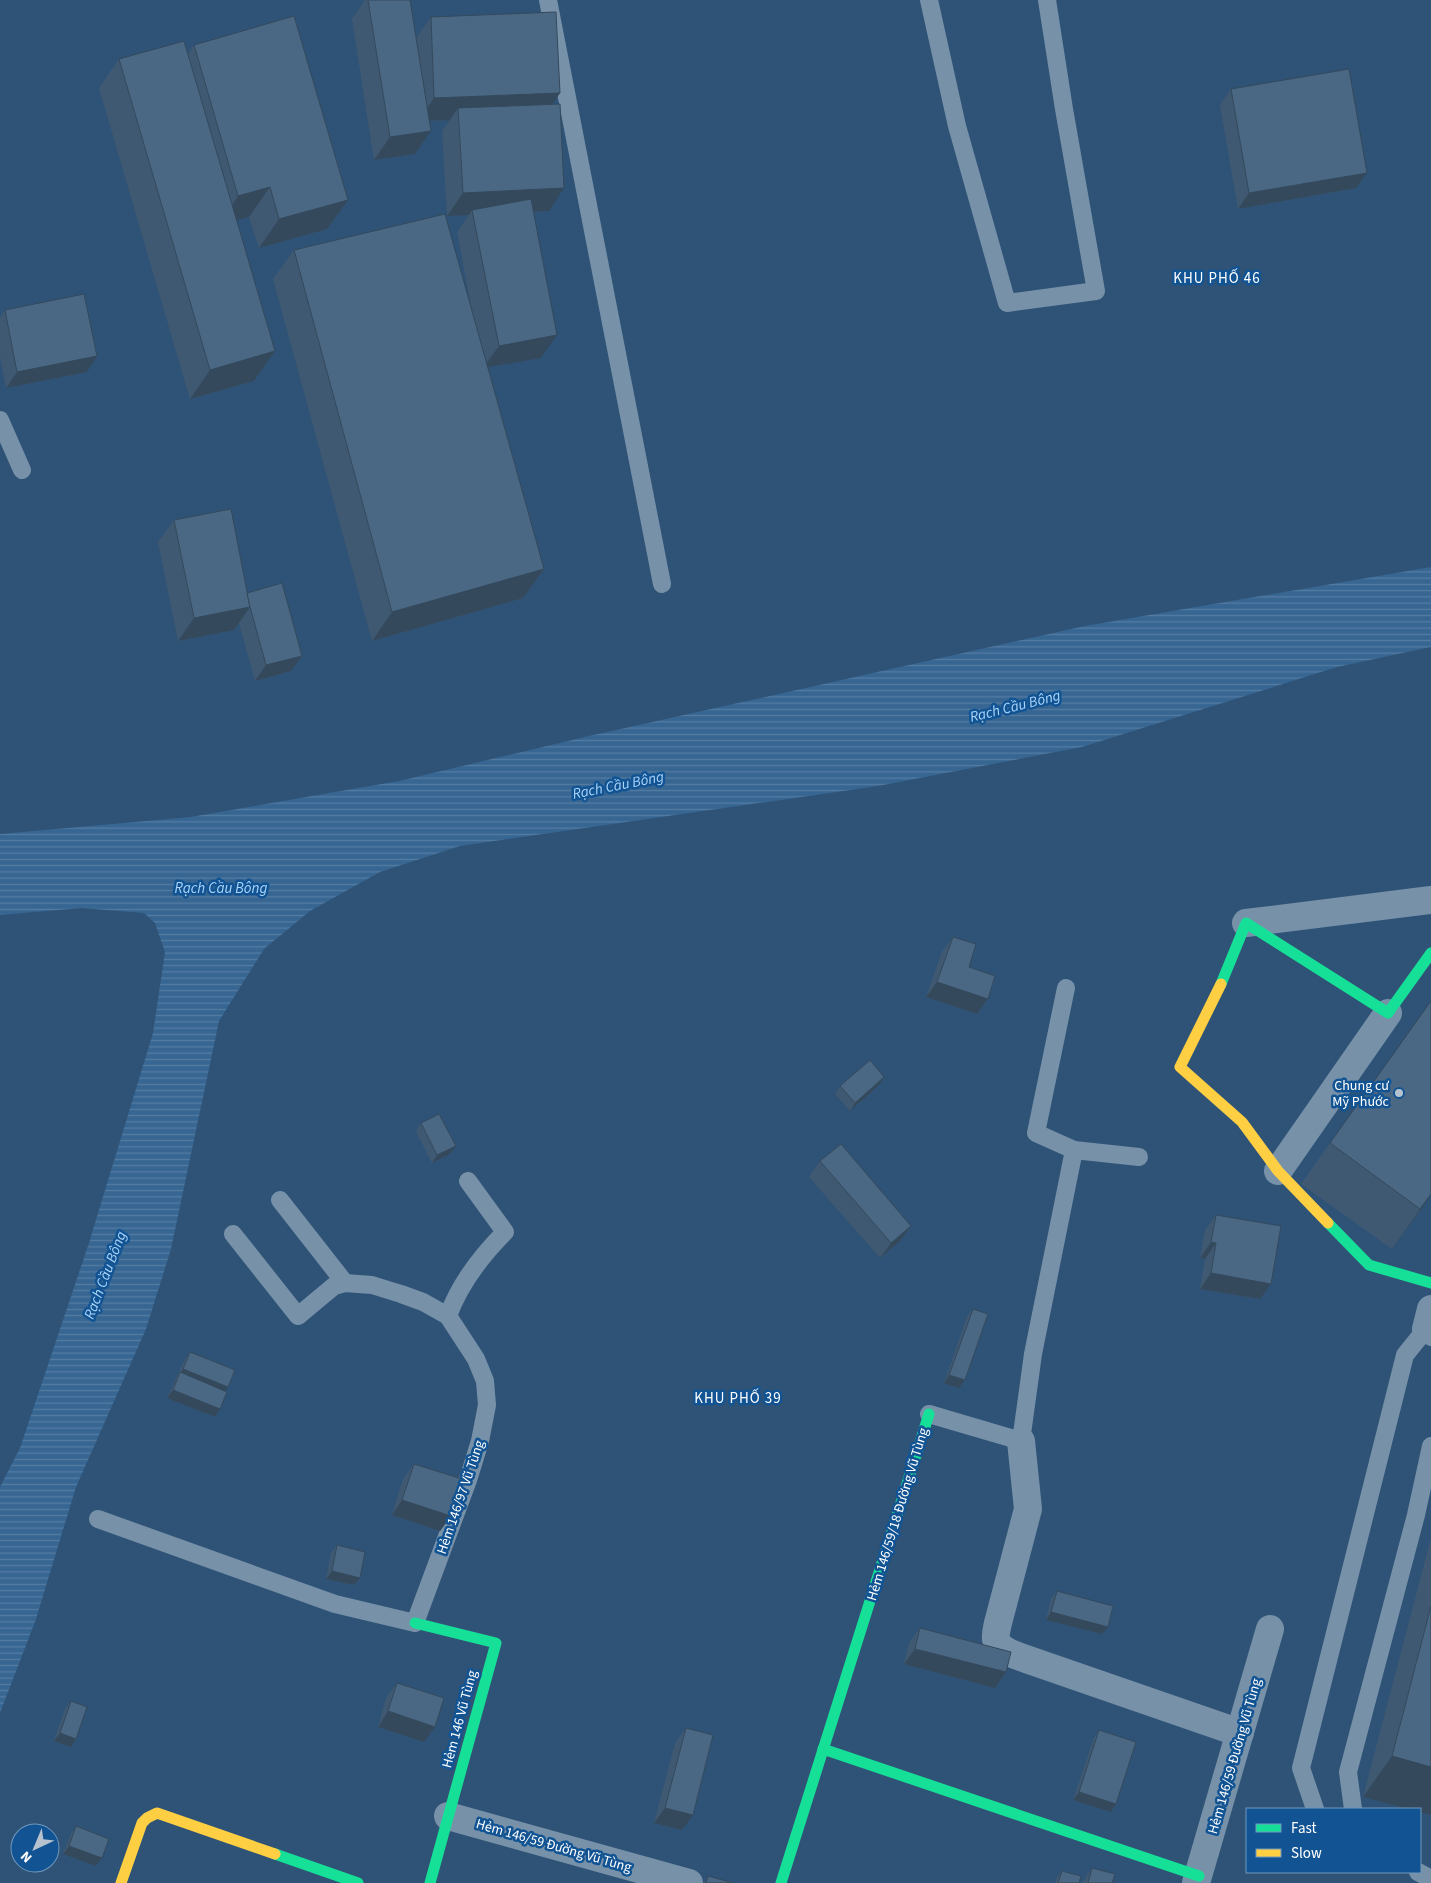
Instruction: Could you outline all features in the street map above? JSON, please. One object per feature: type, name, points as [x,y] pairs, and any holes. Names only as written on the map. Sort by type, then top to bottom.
[{"type":"street","points":[[1246,923],[1431,900]]},
{"type":"street","points":[[1246,923],[1388,1013]]},
{"type":"street","points":[[1246,923],[1220,988],[1180,1066],[1242,1122],[1278,1171],[1369,1265],[1431,1283]]},
{"type":"street","points":[[1278,1171],[1431,953]]},
{"type":"street","name":"Hẻm 146/59/18 Đường Vũ Tùng","points":[[781,1883],[928,1414]]},
{"type":"street","points":[[1022,1442],[1028,1509],[998,1623],[996,1639],[999,1645],[1009,1652],[1035,1662],[1240,1733]]},
{"type":"street","name":"Hẻm 146 Vũ Tùng","points":[[415,1623],[496,1643],[430,1883]]},
{"type":"street","name":"Hẻm 146/59 Đường Vũ Tùng","points":[[1203,1881],[1240,1733],[1270,1629]]},
{"type":"street","points":[[823,1749],[1203,1881]]},
{"type":"street","points":[[120,1883],[142,1823],[146,1818],[157,1813],[358,1883]]},
{"type":"street","name":"Hẻm 146/59 Đường Vũ Tùng","points":[[448,1816],[689,1883]]},
{"type":"lane","points":[[548,0],[662,584]]},
{"type":"lane","points":[[929,0],[958,126],[1007,303],[1096,291],[1047,0]]},
{"type":"lane","points":[[0,420],[22,470]]},
{"type":"lane","points":[[1066,988],[1036,1133],[1074,1150],[1139,1157]]},
{"type":"lane","points":[[1022,1442],[1033,1354],[1074,1150]]},
{"type":"lane","points":[[448,1316],[454,1301],[479,1259],[505,1232],[468,1181]]},
{"type":"lane","points":[[233,1234],[298,1316],[334,1286],[345,1283],[280,1200]]},
{"type":"lane","name":"Hẻm 146/97 Vũ Tùng","points":[[345,1283],[372,1285],[401,1294],[423,1302],[448,1316],[476,1360],[485,1382],[487,1405],[480,1442],[468,1480],[415,1623]]},
{"type":"lane","points":[[1315,1808],[1301,1768],[1405,1355],[1430,1325]]},
{"type":"lane","name":"Hẻm 146/59/18 Đường Vũ Tùng","points":[[928,1414],[1022,1442]]},
{"type":"lane","points":[[1353,1808],[1348,1772],[1416,1515],[1431,1446]]},
{"type":"lane","points":[[98,1519],[335,1604],[415,1623]]},
{"type":"lane","points":[[1420,1873],[1431,1879]]},
{"type":"water","name":"Rạch Cầu Bông","points":[[1431,567],[1431,647],[1337,667],[1082,747],[878,786],[460,846],[380,872],[310,911],[264,949],[219,1021],[171,1249],[146,1329],[76,1487],[36,1619],[0,1713],[0,1487],[20,1448],[88,1246],[153,1033],[165,952],[155,923],[144,913],[82,908],[0,915],[0,834],[191,817],[399,781],[589,736],[1085,626]]},
{"type":"building","points":[[368,0],[410,0],[431,131],[390,137]]},
{"type":"building","points":[[556,12],[560,93],[434,98],[431,17]]},
{"type":"building","points":[[294,16],[348,200],[279,219],[270,187],[238,196],[194,45]]},
{"type":"building","points":[[184,41],[275,351],[210,370],[119,59]]},
{"type":"building","points":[[1349,69],[1367,173],[1249,193],[1231,89]]},
{"type":"building","points":[[560,104],[564,188],[463,193],[458,108]]},
{"type":"building","points":[[531,199],[557,335],[499,346],[472,210]]},
{"type":"building","points":[[445,214],[544,569],[392,612],[294,250]]},
{"type":"building","points":[[84,294],[97,356],[17,372],[5,310]]},
{"type":"building","points":[[231,509],[250,607],[194,618],[174,520]]},
{"type":"building","points":[[282,583],[302,656],[266,665],[247,593]]},
{"type":"building","points":[[953,937],[976,944],[969,967],[995,976],[988,999],[937,982]]},
{"type":"building","name":"Chung cư Mỹ Phước","points":[[1431,1001],[1431,1194],[1420,1209],[1330,1143]]},
{"type":"building","points":[[870,1060],[884,1077],[855,1103],[840,1086]]},
{"type":"building","points":[[439,1114],[456,1146],[437,1155],[421,1123]]},
{"type":"building","points":[[841,1144],[911,1226],[891,1243],[820,1161]]},
{"type":"building","points":[[1216,1215],[1281,1226],[1271,1284],[1211,1273],[1216,1243],[1211,1242]]},
{"type":"building","points":[[973,1309],[988,1314],[965,1380],[949,1375]]},
{"type":"building","points":[[190,1352],[235,1370],[228,1387],[183,1369]]},
{"type":"building","points":[[180,1372],[227,1392],[220,1409],[173,1390]]},
{"type":"building","points":[[414,1464],[462,1479],[451,1516],[402,1500]]},
{"type":"building","points":[[337,1545],[365,1552],[360,1578],[332,1571]]},
{"type":"building","points":[[1057,1591],[1113,1606],[1108,1627],[1051,1612]]},
{"type":"building","points":[[1431,1606],[1431,1767],[1392,1756]]},
{"type":"building","points":[[920,1628],[1011,1652],[1006,1672],[915,1649]]},
{"type":"building","points":[[397,1683],[444,1698],[435,1727],[388,1711]]},
{"type":"building","points":[[71,1701],[87,1707],[76,1739],[60,1733]]},
{"type":"building","points":[[686,1728],[713,1735],[693,1815],[665,1808]]},
{"type":"building","points":[[1099,1730],[1136,1742],[1116,1804],[1079,1792]]},
{"type":"building","points":[[76,1826],[109,1839],[102,1858],[69,1846]]},
{"type":"building","points":[[1092,1868],[1115,1874],[1112,1883],[1088,1883]]},
{"type":"building","points":[[1062,1871],[1081,1876],[1079,1883],[1058,1883]]},
{"type":"building","points":[[708,1876],[733,1883],[706,1883]]},
{"type":"traffic: fast","points":[[1221,984],[1246,923],[1388,1013],[1431,953]]},
{"type":"traffic: fast","points":[[1328,1223],[1369,1265],[1431,1283]]},
{"type":"traffic: fast","points":[[781,1883],[929,1414]]},
{"type":"traffic: fast","points":[[415,1623],[496,1643],[430,1883]]},
{"type":"traffic: fast","points":[[823,1749],[1199,1876]]},
{"type":"traffic: fast","points":[[275,1854],[358,1883]]},
{"type":"traffic: slow","points":[[1221,984],[1180,1067],[1242,1122],[1278,1171],[1328,1223]]},
{"type":"traffic: slow","points":[[121,1883],[142,1823],[157,1813],[275,1854]]},
{"type":"place","name":"Chung cư Mỹ Phước","points":[[1399,1093]]},
{"type":"district","name":"KHU PHỐ 46","points":[[1217,278]]},
{"type":"district","name":"KHU PHỐ 39","points":[[738,1398]]}]
